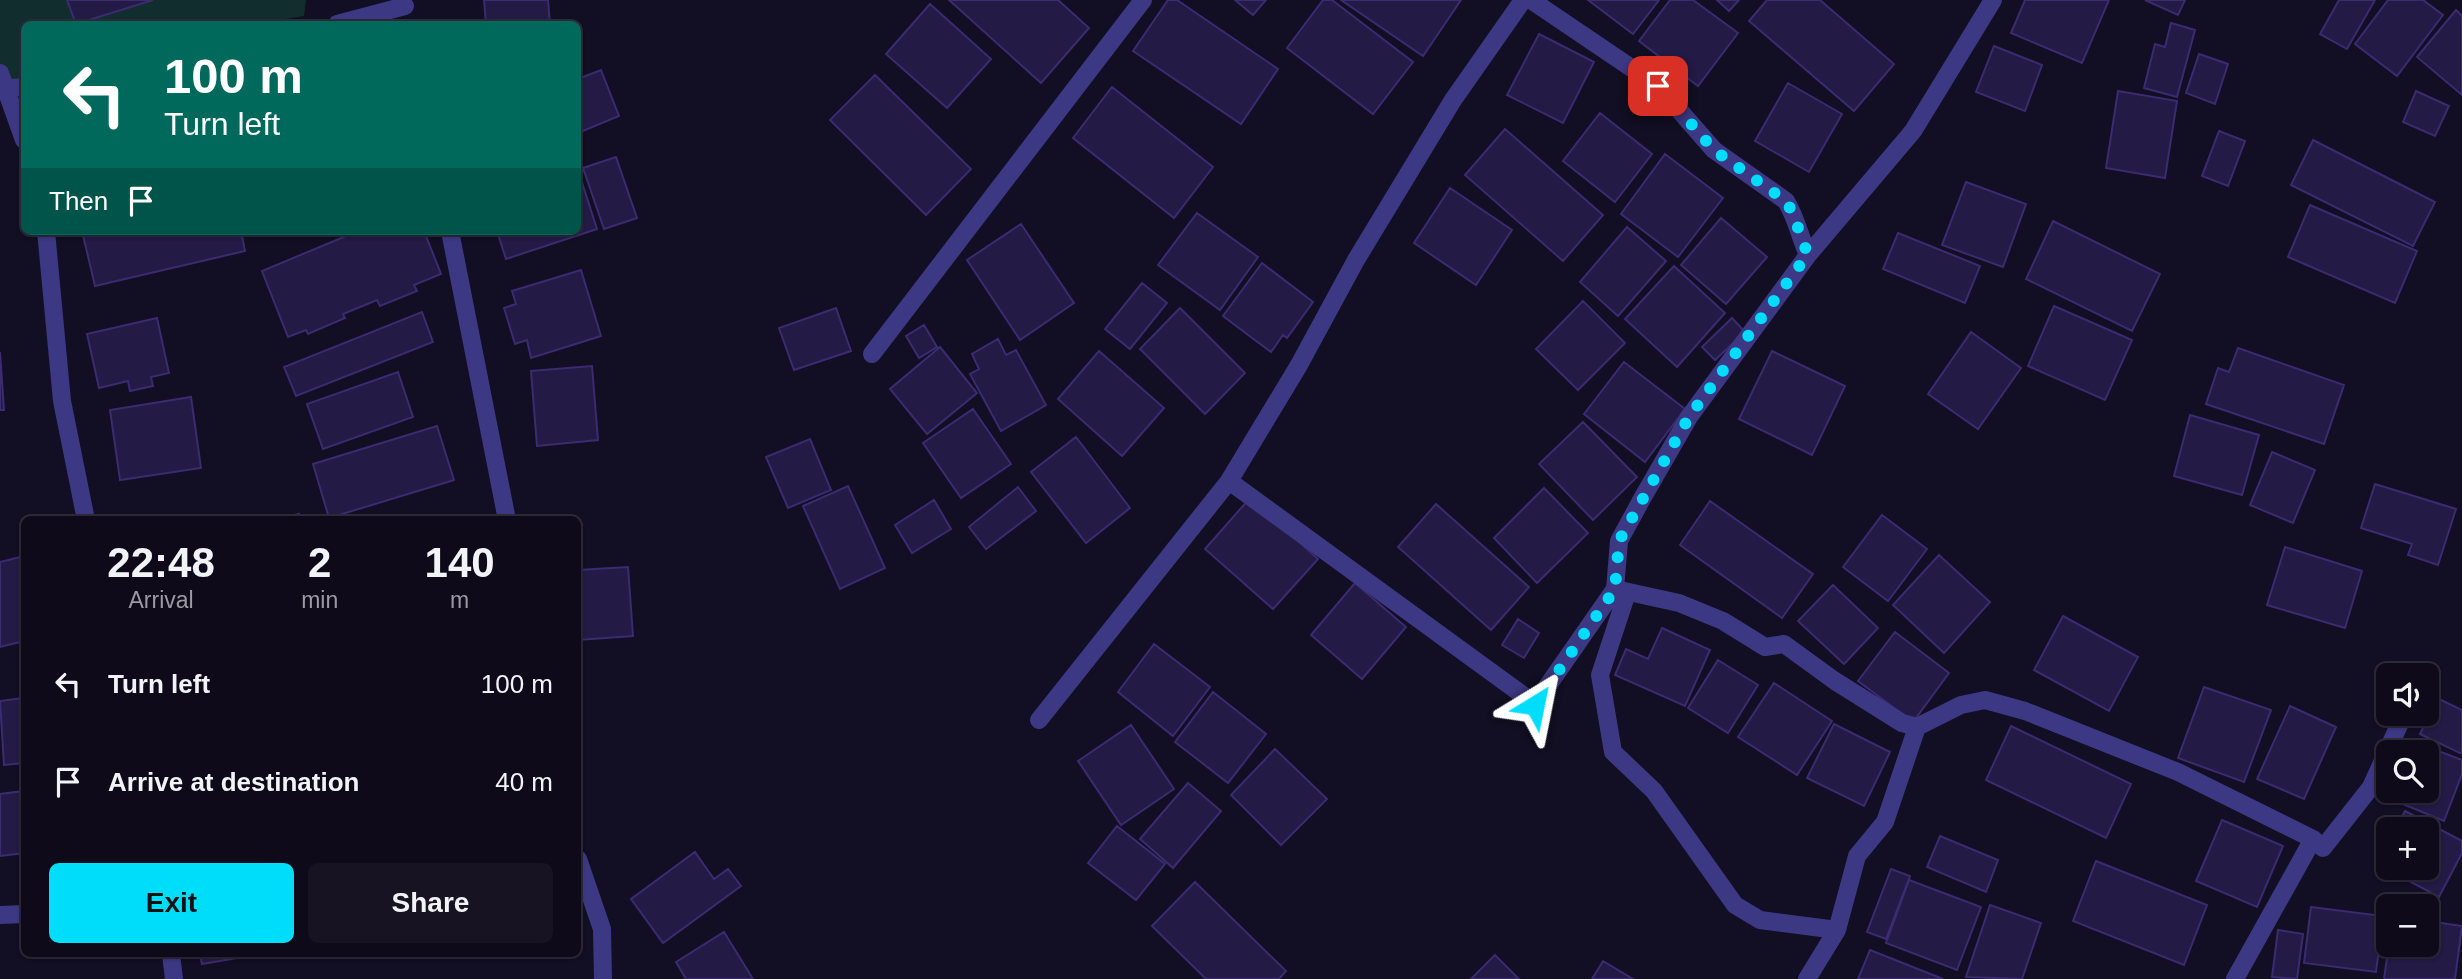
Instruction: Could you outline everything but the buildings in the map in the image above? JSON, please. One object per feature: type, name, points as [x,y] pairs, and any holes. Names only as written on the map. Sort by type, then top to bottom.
[{"type":"street","points":[[872,354],[1143,0]]},
{"type":"street","points":[[1039,720],[1229,481],[1299,365],[1356,260],[1439,123],[1523,0]]},
{"type":"street","points":[[1531,0],[1658,86],[1714,150],[1786,201],[1793,211],[1808,254]]},
{"type":"street","points":[[1837,930],[1760,920],[1735,905],[1654,791],[1613,752],[1600,675],[1621,591],[1619,541],[1682,428],[1808,254],[1913,131],[1993,0]]},
{"type":"street","points":[[347,21],[404,3],[408,21]]},
{"type":"street","points":[[2,83],[21,86]]},
{"type":"street","points":[[2,83],[21,133]]},
{"type":"street","points":[[46,235],[62,401],[85,516]]},
{"type":"street","points":[[451,235],[506,516]]},
{"type":"street","points":[[1229,481],[1535,705],[1621,591]]},
{"type":"street","points":[[1621,591],[1679,603],[1723,621],[1765,647],[1784,645],[1902,723],[1917,727],[1961,705],[1985,699],[2025,711],[2178,772],[2313,839],[2323,848],[2371,787],[2399,726]]},
{"type":"street","points":[[1807,979],[1837,930],[1857,856],[1885,822],[1917,727]]},
{"type":"street","points":[[2235,979],[2313,839]]},
{"type":"street","points":[[581,868],[602,929],[603,979]]},
{"type":"street","points":[[0,915],[21,914]]},
{"type":"street","points":[[171,957],[174,979]]},
{"type":"green space","points":[[0,0],[306,0],[304,16],[273,21],[21,21],[21,87],[0,99]]},
{"type":"route","points":[[1535,705],[1615,589],[1619,541],[1689,417],[1808,254],[1793,211],[1786,201],[1714,150],[1658,86]]}]
